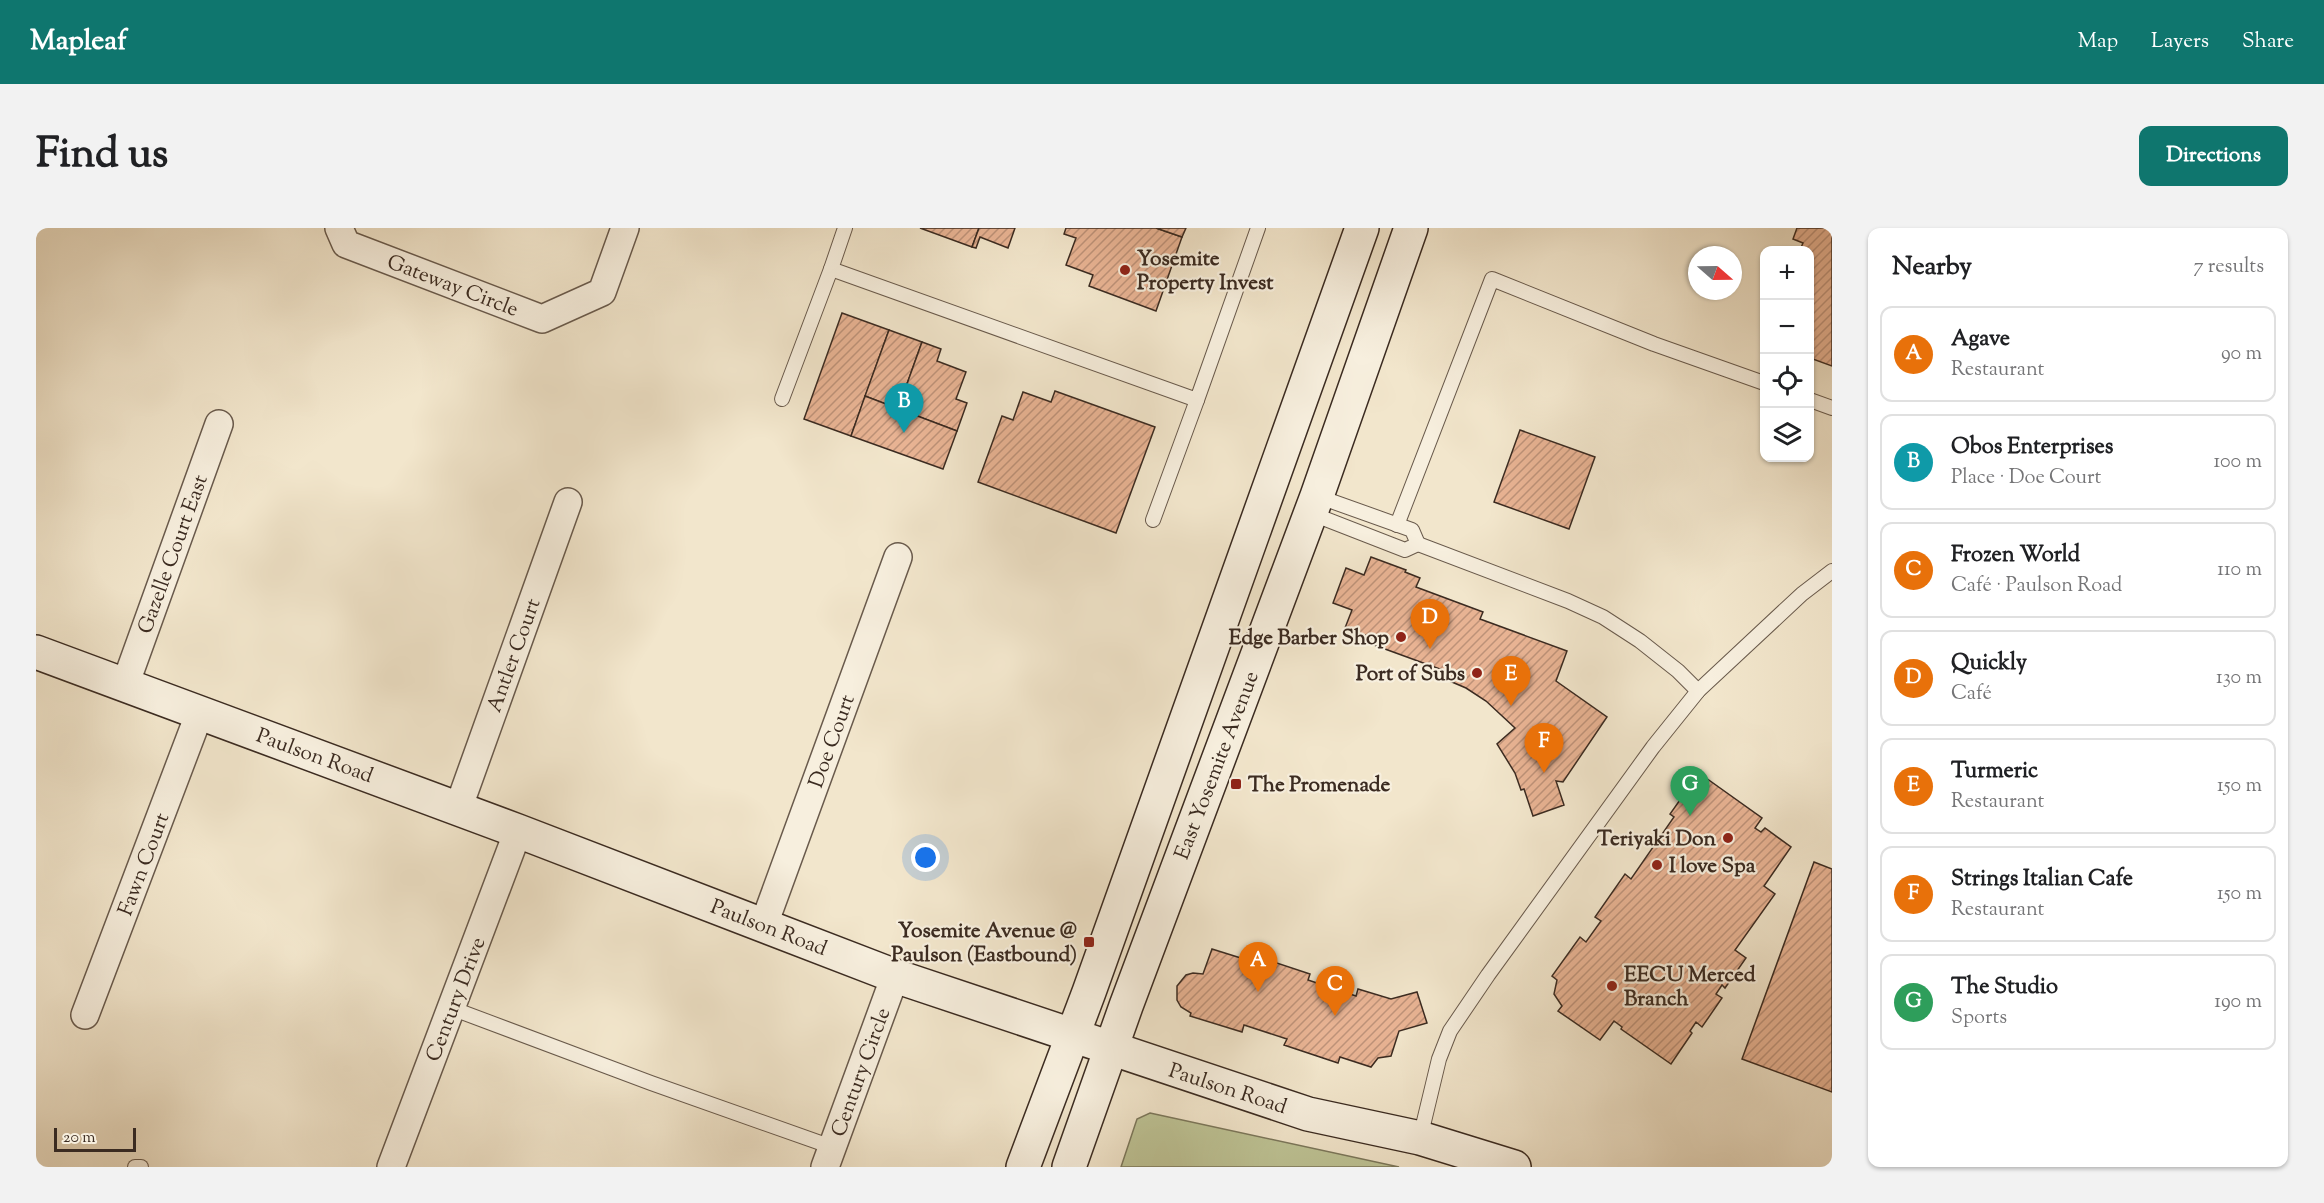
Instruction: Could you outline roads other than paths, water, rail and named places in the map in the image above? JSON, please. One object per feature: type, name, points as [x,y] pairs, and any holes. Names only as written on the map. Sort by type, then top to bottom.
[{"type":"main road","name":"East Yosemite Avenue","points":[[1023,1167],[1362,228]]},
{"type":"main road","name":"East Yosemite Avenue","points":[[1069,1167],[1111,1048],[1314,505],[1412,228]]},
{"type":"main road","name":"Paulson Road","points":[[36,652],[458,808],[895,976],[1308,1114],[1420,1138],[1514,1167]]},
{"type":"street","name":"Gateway Circle","points":[[339,228],[346,244],[542,319],[602,292],[625,228]]},
{"type":"street","name":"Gazelle Court East","points":[[125,685],[219,424]]},
{"type":"street","name":"Antler Court","points":[[458,808],[568,502]]},
{"type":"street","name":"Doe Court","points":[[764,924],[898,557]]},
{"type":"street","name":"Fawn Court","points":[[85,1015],[200,712]]},
{"type":"street","name":"Century Drive","points":[[391,1167],[518,831]]},
{"type":"street","name":"Century Circle","points":[[829,1157],[895,976]]},
{"type":"lane","points":[[782,399],[845,228]]},
{"type":"lane","points":[[1153,520],[1258,228]]},
{"type":"lane","points":[[831,269],[1197,400]]},
{"type":"lane","points":[[1397,525],[1492,279],[1654,344],[1760,382]]},
{"type":"lane","points":[[1814,402],[1832,408]]},
{"type":"lane","points":[[1314,505],[1412,530],[1418,544]]},
{"type":"lane","points":[[1314,505],[1405,550],[1418,544],[1574,603],[1603,617],[1678,670],[1698,691]]},
{"type":"lane","points":[[1420,1138],[1439,1059],[1457,1019],[1653,747],[1698,691],[1802,594],[1832,572]]},
{"type":"lane","points":[[451,1008],[651,1083],[829,1157]]},
{"type":"lane","points":[[135,1167],[141,1167]]},
{"type":"place","name":"Yosemite Property Invest","points":[[1125,270]]},
{"type":"place","name":"Obos Enterprises","points":[[904,433]]},
{"type":"place","name":"Edge Barber Shop","points":[[1401,637]]},
{"type":"place","name":"Quickly","points":[[1430,649]]},
{"type":"place","name":"Port of Subs","points":[[1477,673]]},
{"type":"place","name":"Turmeric","points":[[1511,706]]},
{"type":"place","name":"Strings Italian Cafe","points":[[1544,773]]},
{"type":"place","name":"The Promenade","points":[[1236,784]]},
{"type":"place","name":"The Studio","points":[[1690,816]]},
{"type":"place","name":"Teriyaki Don","points":[[1728,838]]},
{"type":"place","name":"I love Spa","points":[[1657,865]]},
{"type":"place","name":"Yosemite Avenue @ Paulson (Eastbound)","points":[[1089,942]]},
{"type":"place","name":"EECU Merced Branch","points":[[1612,986]]},
{"type":"place","name":"Agave","points":[[1258,992]]},
{"type":"place","name":"Frozen World","points":[[1335,1016]]}]
